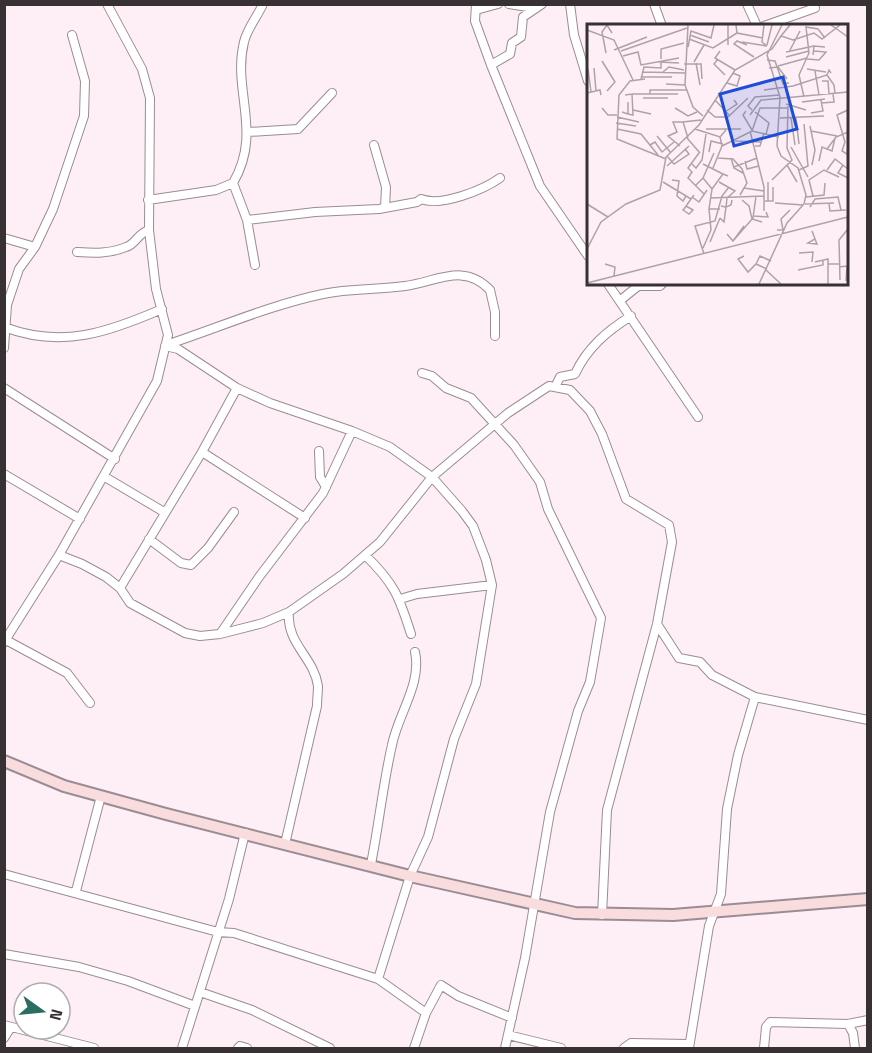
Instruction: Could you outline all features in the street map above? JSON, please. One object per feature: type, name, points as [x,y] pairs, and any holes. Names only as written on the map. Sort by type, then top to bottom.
[{"type":"street","points":[[90,703],[67,673],[5,641],[105,477],[157,381],[168,334],[156,289],[149,230],[150,98],[142,69],[107,4]]},
{"type":"street","points":[[148,200],[216,190],[234,183],[240,171],[248,132],[242,59],[244,40],[262,4]]},
{"type":"street","points":[[498,4],[476,7],[475,21],[540,186],[587,255]]},
{"type":"street","points":[[509,4],[534,8]]},
{"type":"street","points":[[491,65],[510,54],[512,43],[521,37],[523,17],[542,4]]},
{"type":"street","points":[[570,4],[574,35],[587,78]]},
{"type":"street","points":[[654,4],[661,24]]},
{"type":"street","points":[[747,4],[757,24]]},
{"type":"street","points":[[770,24],[815,8]]},
{"type":"street","points":[[4,348],[7,305],[19,269],[35,247],[53,209],[84,116],[85,81],[72,35]]},
{"type":"street","points":[[248,132],[298,129],[332,93]]},
{"type":"street","points":[[374,145],[386,187],[385,208]]},
{"type":"street","points":[[247,220],[315,212],[385,208],[417,202],[421,199],[435,201],[487,188],[500,178]]},
{"type":"street","points":[[234,183],[247,220],[255,265]]},
{"type":"street","points":[[77,252],[104,254],[126,248],[142,232],[149,230]]},
{"type":"street","points":[[4,238],[35,247]]},
{"type":"street","points":[[165,346],[310,297],[342,291],[406,286],[451,274],[473,277],[490,290],[495,312],[495,336]]},
{"type":"street","points":[[609,285],[698,417]]},
{"type":"street","points":[[622,299],[638,286],[661,285]]},
{"type":"street","points":[[5,328],[75,339],[107,331],[162,309]]},
{"type":"street","points":[[555,387],[560,377],[575,374],[581,360],[609,329],[631,316]]},
{"type":"street","points":[[165,346],[178,349],[237,387],[270,403],[352,431],[390,447],[432,477],[473,526],[492,585],[476,684],[450,749],[428,837],[410,876],[378,979]]},
{"type":"street","points":[[422,373],[432,376],[446,388],[471,398],[514,445],[540,482],[548,509],[601,618],[590,682],[578,711],[552,803],[505,1048]]},
{"type":"street","points":[[4,387],[115,459]]},
{"type":"street","points":[[120,588],[202,452],[237,387]]},
{"type":"street","points":[[59,555],[82,564],[120,588],[130,603],[184,633],[200,636],[220,634],[263,623],[289,612],[343,574],[380,542],[432,477],[494,424],[543,388],[555,387],[570,390],[590,411],[602,434],[626,500],[669,525],[672,542],[657,624],[607,810],[602,915]]},
{"type":"street","points":[[220,634],[326,487],[352,431]]},
{"type":"street","points":[[319,451],[320,477],[326,487]]},
{"type":"street","points":[[202,452],[305,518]]},
{"type":"street","points":[[4,474],[80,519]]},
{"type":"street","points":[[105,477],[164,512]]},
{"type":"street","points":[[149,539],[181,563],[191,565],[208,548],[234,512]]},
{"type":"street","points":[[365,555],[388,578],[400,599],[411,634]]},
{"type":"street","points":[[400,599],[417,594],[492,585]]},
{"type":"street","points":[[285,844],[317,706],[318,686],[311,667],[287,626],[289,612]]},
{"type":"street","points":[[657,624],[680,658],[700,662],[712,675],[755,697],[867,720]]},
{"type":"street","points":[[371,864],[392,745],[415,676],[417,663],[415,652]]},
{"type":"street","points":[[624,1048],[631,1043],[688,1046],[705,946],[721,894],[727,809],[738,755],[755,697]]},
{"type":"street","points":[[4,761],[64,786],[410,876],[534,905],[602,915],[673,915],[867,899]]},
{"type":"street","points":[[76,891],[101,796]]},
{"type":"street","points":[[182,1048],[218,932],[244,833]]},
{"type":"street","points":[[4,874],[76,891],[218,932],[234,933],[378,979],[426,1013]]},
{"type":"street","points":[[4,954],[79,967],[118,978],[195,1006]]},
{"type":"street","points":[[414,1048],[426,1013],[441,985],[458,996],[512,1018]]},
{"type":"street","points":[[200,992],[252,1010],[330,1048]]},
{"type":"street","points":[[764,1048],[766,1027],[770,1022],[848,1023],[867,1020]]},
{"type":"street","points":[[848,1023],[854,1034],[855,1048]]},
{"type":"street","points":[[4,1038],[8,1026],[94,1048]]},
{"type":"street","points":[[508,1035],[561,1048]]},
{"type":"street","points":[[238,1048],[240,1046],[247,1048]]}]
